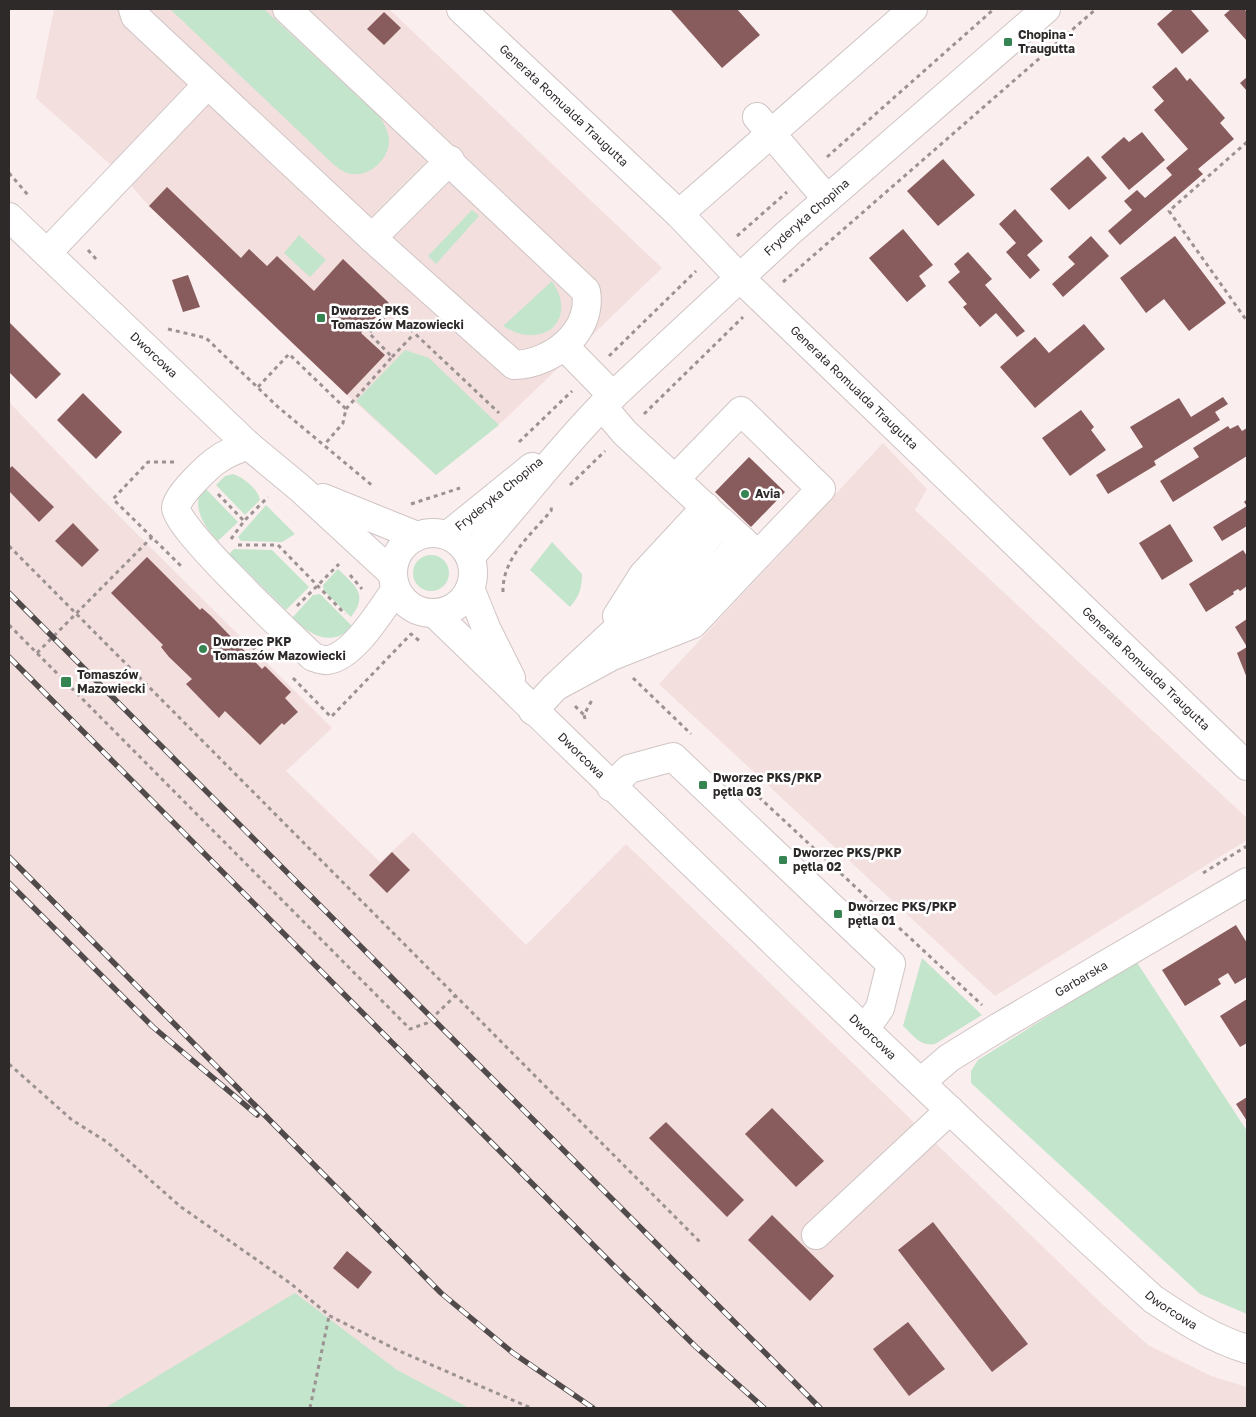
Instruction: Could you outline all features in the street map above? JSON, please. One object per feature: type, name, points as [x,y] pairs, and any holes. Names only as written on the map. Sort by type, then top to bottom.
[{"type":"street","points":[[133,9],[135,16],[207,85],[514,366],[528,365],[542,360],[564,346],[579,331],[586,315],[588,303],[586,291],[450,160],[288,9]]},
{"type":"street","name":"Generała Romualda Traugutta","points":[[461,9],[679,214],[740,278],[1247,766]]},
{"type":"street","points":[[679,214],[764,126],[913,9]]},
{"type":"street","name":"Fryderyka Chopina","points":[[470,557],[500,524],[574,434],[607,401],[827,199],[1046,9]]},
{"type":"street","points":[[47,253],[207,85]]},
{"type":"street","points":[[764,126],[827,199]]},
{"type":"street","points":[[372,238],[450,160]]},
{"type":"street","name":"Dworcowa","points":[[9,217],[248,445],[302,488],[394,581]]},
{"type":"street","points":[[564,346],[607,401],[625,433],[751,548]]},
{"type":"street","points":[[606,649],[693,624],[751,548],[821,489],[741,411],[675,479]]},
{"type":"street","name":"Fryderyka Chopina","points":[[448,535],[574,434]]},
{"type":"street","points":[[248,445],[219,458],[177,499],[175,509],[181,521],[313,657],[326,661],[339,656],[365,633],[394,581],[395,558],[404,545],[417,536],[432,533],[448,535],[460,544],[470,557],[473,572],[470,588],[462,601],[449,610],[434,613],[418,610],[405,602],[394,581]]},
{"type":"street","name":"Dworcowa","points":[[302,488],[376,521],[417,536]]},
{"type":"street","points":[[526,703],[555,687],[606,649],[659,590],[714,515]]},
{"type":"street","name":"Dworcowa","points":[[470,588],[486,628],[526,703]]},
{"type":"street","name":"Dworcowa","points":[[434,613],[611,787],[950,1110],[1153,1299],[1199,1328],[1247,1349]]},
{"type":"street","points":[[611,787],[629,769],[673,757],[783,860],[891,964],[880,1008],[865,1028]]},
{"type":"street","name":"Garbarska","points":[[921,1082],[948,1058],[998,1027],[1247,882]]},
{"type":"street","points":[[816,1235],[950,1110]]},
{"type":"path","points":[[733,240],[994,9]]},
{"type":"path","points":[[779,285],[1096,9]]},
{"type":"path","points":[[1247,142],[1169,211],[1247,321]]},
{"type":"path","points":[[392,358],[369,333],[390,311],[499,413]]},
{"type":"path","points":[[566,490],[749,311]]},
{"type":"path","points":[[161,324],[167,329],[206,338],[278,407],[325,444],[376,489]]},
{"type":"path","points":[[325,444],[344,423],[346,409],[414,334]]},
{"type":"path","points":[[258,387],[289,354],[346,409]]},
{"type":"path","points":[[402,506],[464,487]]},
{"type":"path","points":[[262,490],[275,503]]},
{"type":"path","points":[[504,598],[504,576],[512,558],[551,511],[552,502]]},
{"type":"path","points":[[37,653],[152,537]]},
{"type":"path","points":[[236,545],[278,545],[391,657]]},
{"type":"path","points":[[9,546],[700,1242]]},
{"type":"path","points":[[332,558],[343,567]]},
{"type":"path","points":[[349,573],[361,585],[366,596]]},
{"type":"path","points":[[9,625],[410,1029],[427,1024],[455,996]]},
{"type":"path","points":[[555,687],[584,715]]},
{"type":"path","points":[[1197,877],[1247,846]]},
{"type":"path","points":[[9,1064],[72,1120],[107,1142],[180,1206],[290,1283],[330,1316],[397,1350],[531,1408]]},
{"type":"path","points":[[310,1408],[330,1316]]},
{"type":"shaded area","points":[[54,9],[389,9],[662,268],[503,421],[436,475],[347,395],[149,206],[121,174],[36,98]]},
{"type":"shaded area","points":[[9,402],[98,495],[332,728],[286,771],[380,862],[413,832],[526,945],[626,844],[1101,1303],[1148,1345],[1211,1376],[1247,1387],[1247,1408],[9,1408]]},
{"type":"shaded area","points":[[883,443],[927,489],[915,510],[1247,818],[1247,840],[995,996],[659,684]]},
{"type":"green space","points":[[170,9],[264,9],[380,117],[387,130],[389,139],[389,146],[383,159],[373,169],[360,174],[350,174],[339,169]]},
{"type":"green space","points":[[472,210],[479,216],[436,264],[428,256]]},
{"type":"green space","points":[[299,235],[326,260],[310,277],[284,253]]},
{"type":"green space","points":[[552,281],[559,295],[561,308],[559,319],[552,328],[543,333],[531,335],[517,333],[503,326]]},
{"type":"green space","points":[[405,350],[429,358],[499,425],[436,475],[356,401]]},
{"type":"green space","points":[[233,474],[250,484],[259,496],[260,500],[245,515],[216,485],[225,476]]},
{"type":"green space","points":[[203,486],[238,522],[218,541],[203,522],[200,515],[198,501]]},
{"type":"green space","points":[[266,505],[295,534],[282,542],[241,541],[238,537]]},
{"type":"green space","points":[[552,542],[582,574],[579,592],[570,607],[530,570]]},
{"type":"green space","points":[[234,549],[272,550],[309,587],[286,610],[229,554]]},
{"type":"green space","points":[[431,555],[438,556],[444,560],[448,566],[448,580],[444,586],[438,590],[431,591],[424,590],[418,586],[414,580],[413,573],[414,566],[418,560],[424,556]]},
{"type":"green space","points":[[338,569],[358,591],[359,602],[351,617],[324,591],[323,585]]},
{"type":"green space","points":[[320,594],[353,627],[336,637],[321,637],[306,630],[292,618],[313,595]]},
{"type":"green space","points":[[922,958],[982,1015],[935,1044],[921,1042],[903,1026]]},
{"type":"green space","points":[[1136,961],[1247,1131],[1247,1314],[1200,1294],[971,1083],[971,1071],[978,1060]]},
{"type":"green space","points":[[295,1293],[397,1370],[469,1408],[105,1408]]},
{"type":"building","points":[[670,9],[737,9],[760,35],[722,68]]},
{"type":"building","points":[[1174,9],[1190,9],[1209,31],[1182,54],[1157,24]]},
{"type":"building","points":[[1231,9],[1244,9],[1247,12],[1247,41],[1224,15]]},
{"type":"building","points":[[384,12],[401,28],[384,45],[367,29]]},
{"type":"building","points":[[1176,67],[1187,81],[1190,78],[1225,118],[1220,123],[1234,139],[1198,169],[1203,174],[1120,245],[1108,231],[1132,210],[1124,201],[1137,190],[1145,198],[1172,175],[1166,168],[1188,149],[1154,110],[1164,101],[1152,87]]},
{"type":"building","points":[[1247,77],[1247,91],[1240,83]]},
{"type":"building","points":[[1142,132],[1165,160],[1129,190],[1101,157],[1124,137],[1129,142]]},
{"type":"building","points":[[1088,156],[1107,178],[1069,210],[1050,189]]},
{"type":"building","points":[[943,159],[975,195],[938,226],[907,191]]},
{"type":"building","name":"Dworzec PKS Tomaszów Mazowiecki","points":[[167,187],[241,258],[249,249],[267,266],[277,256],[314,291],[343,259],[389,303],[361,333],[385,355],[347,395],[149,206]]},
{"type":"building","points":[[1015,209],[1043,241],[1027,255],[1040,270],[1030,279],[1006,252],[1016,243],[999,224]]},
{"type":"building","points":[[903,229],[933,265],[919,276],[926,286],[907,302],[869,258]]},
{"type":"building","points":[[1091,236],[1109,256],[1063,297],[1052,284],[1075,264],[1068,257]]},
{"type":"building","points":[[1175,236],[1226,303],[1189,331],[1164,299],[1146,313],[1120,278]]},
{"type":"building","points":[[968,252],[992,279],[985,285],[1025,331],[1017,337],[996,313],[980,327],[963,307],[967,304],[948,282],[960,272],[954,264]]},
{"type":"building","points":[[188,275],[200,307],[183,312],[172,280]]},
{"type":"building","points":[[9,322],[61,374],[36,399],[9,372]]},
{"type":"building","points":[[1084,324],[1105,349],[1035,408],[1000,367],[1035,337],[1049,353]]},
{"type":"building","points":[[83,393],[122,432],[96,459],[57,420]]},
{"type":"building","points":[[1223,397],[1228,404],[1215,412],[1220,420],[1154,461],[1156,465],[1108,494],[1096,475],[1143,447],[1130,427],[1179,398],[1191,417]]},
{"type":"building","points":[[1081,410],[1094,427],[1091,430],[1106,450],[1070,476],[1042,438]]},
{"type":"building","points":[[1238,425],[1242,431],[1247,428],[1247,456],[1173,502],[1160,481],[1199,457],[1193,448],[1228,426],[1230,429]]},
{"type":"building","points":[[749,457],[785,492],[751,527],[715,492]]},
{"type":"building","points":[[12,466],[54,507],[39,522],[9,491],[9,469]]},
{"type":"building","points":[[1247,506],[1247,526],[1222,541],[1213,527]]},
{"type":"building","points":[[73,523],[99,550],[82,567],[55,541]]},
{"type":"building","points":[[1170,524],[1193,561],[1162,580],[1139,543]]},
{"type":"building","points":[[1243,550],[1247,556],[1247,586],[1240,591],[1238,589],[1233,592],[1234,594],[1206,612],[1189,584]]},
{"type":"building","name":"Dworzec PKP Tomaszów Mazowiecki","points":[[147,557],[200,610],[202,608],[211,616],[262,669],[265,666],[291,692],[285,698],[298,712],[284,725],[282,723],[260,745],[225,711],[219,718],[186,684],[192,679],[169,657],[161,647],[163,645],[111,593]]},
{"type":"building","points":[[1247,619],[1247,647],[1235,627]]},
{"type":"building","points":[[1247,647],[1247,678],[1237,653]]},
{"type":"building","points":[[392,852],[410,870],[387,893],[369,875]]},
{"type":"building","points":[[1236,925],[1247,943],[1247,977],[1235,984],[1228,973],[1218,979],[1221,984],[1185,1006],[1162,970]]},
{"type":"building","points":[[1247,999],[1247,1043],[1240,1047],[1220,1016]]},
{"type":"building","points":[[1247,1097],[1247,1121],[1236,1104]]},
{"type":"building","points":[[772,1108],[824,1161],[796,1187],[745,1134]]},
{"type":"building","points":[[666,1122],[744,1200],[727,1217],[649,1138]]},
{"type":"building","points":[[772,1215],[834,1276],[810,1301],[748,1240]]},
{"type":"building","points":[[933,1222],[1028,1344],[992,1372],[898,1250]]},
{"type":"building","points":[[347,1251],[372,1272],[358,1289],[333,1268]]},
{"type":"building","points":[[908,1322],[945,1369],[909,1396],[873,1349]]},
{"type":"railway","points":[[9,593],[820,1408]]},
{"type":"railway","points":[[9,657],[625,1277],[696,1347],[764,1408]]},
{"type":"railway","points":[[9,857],[441,1293],[513,1353],[593,1408]]},
{"type":"railway","points":[[9,883],[153,1027],[257,1115]]},
{"type":"place","name":"Chopina - Traugutta","points":[[1008,42]]},
{"type":"place","name":"Dworzec PKS Tomaszów Mazowiecki","points":[[321,318]]},
{"type":"place","name":"Avia","points":[[745,494]]},
{"type":"place","name":"Dworzec PKP Tomaszów Mazowiecki","points":[[203,649]]},
{"type":"place","name":"Tomaszów Mazowiecki","points":[[66,682]]},
{"type":"place","name":"Dworzec PKS/PKP pętla 03","points":[[703,785]]},
{"type":"place","name":"Dworzec PKS/PKP pętla 02","points":[[783,860]]},
{"type":"place","name":"Dworzec PKS/PKP pętla 01","points":[[838,914]]}]
